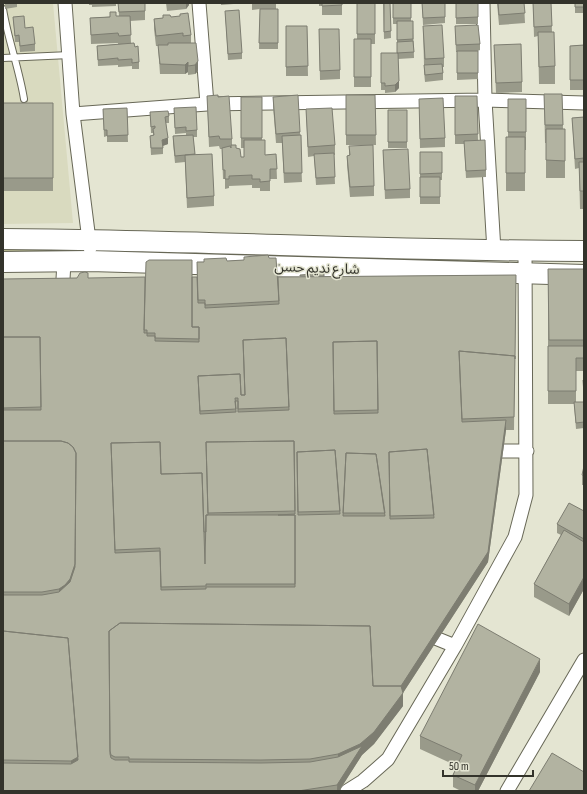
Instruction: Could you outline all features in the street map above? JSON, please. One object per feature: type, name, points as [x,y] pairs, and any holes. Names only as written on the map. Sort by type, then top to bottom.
[{"type":"main road","name":"شارع نديم حسن","points":[[3,238],[90,239],[494,251],[584,251]]},
{"type":"main road","name":"شارع نديم حسن","points":[[3,262],[90,261],[526,275],[584,275]]},
{"type":"street","points":[[65,3],[70,55],[73,114],[90,239],[90,261]]},
{"type":"street","points":[[199,3],[207,104]]},
{"type":"street","points":[[483,3],[485,100],[494,251]]},
{"type":"street","points":[[73,114],[207,104],[485,100],[584,102]]},
{"type":"street","points":[[347,791],[363,781],[388,759],[455,646],[515,537],[526,495],[525,251]]},
{"type":"street","points":[[62,308],[64,262]]},
{"type":"street","points":[[472,452],[527,451]]},
{"type":"street","points":[[409,631],[428,634],[455,646]]},
{"type":"street","points":[[507,791],[584,660]]},
{"type":"lane","points":[[3,9],[5,32],[13,58],[18,68],[24,99]]},
{"type":"lane","points":[[3,58],[70,55]]},
{"type":"shaded area","points":[[3,3],[53,3],[73,223],[3,224]]},
{"type":"shaded area","points":[[3,247],[69,247],[71,251],[3,256]]},
{"type":"building","points":[[118,3],[145,3],[145,11],[119,12]]},
{"type":"building","points":[[322,3],[342,3],[342,5],[322,6]]},
{"type":"building","points":[[357,3],[375,3],[375,34],[357,34]]},
{"type":"building","points":[[384,3],[390,3],[391,31],[384,32]]},
{"type":"building","points":[[393,3],[411,3],[411,18],[393,18]]},
{"type":"building","points":[[422,3],[445,3],[445,17],[423,18]]},
{"type":"building","points":[[456,3],[478,3],[478,17],[456,18]]},
{"type":"building","points":[[498,3],[524,3],[525,13],[499,15]]},
{"type":"building","points":[[533,3],[551,3],[552,26],[534,27]]},
{"type":"building","points":[[575,3],[584,3],[584,7],[575,7]]},
{"type":"building","points":[[260,9],[278,9],[278,43],[259,43]]},
{"type":"building","points":[[239,10],[242,53],[228,54],[225,11]]},
{"type":"building","points":[[110,12],[116,12],[116,16],[130,16],[131,35],[119,36],[118,33],[91,35],[90,18],[110,17]]},
{"type":"building","points":[[188,13],[191,35],[183,36],[183,33],[156,36],[154,19],[163,18],[163,15],[170,15],[171,17]]},
{"type":"building","points":[[24,16],[25,28],[33,27],[35,44],[20,46],[19,35],[15,36],[13,17]]},
{"type":"building","points":[[397,21],[413,21],[413,39],[397,40]]},
{"type":"building","points":[[442,25],[444,58],[425,59],[423,26]]},
{"type":"building","points":[[478,25],[480,44],[456,45],[455,26]]},
{"type":"building","points":[[286,26],[307,26],[308,66],[286,67]]},
{"type":"building","points":[[319,29],[339,29],[340,70],[320,71]]},
{"type":"building","points":[[538,32],[554,32],[555,66],[539,67]]},
{"type":"building","points":[[354,39],[371,39],[371,77],[354,77]]},
{"type":"building","points":[[413,41],[414,52],[397,53],[397,42]]},
{"type":"building","points":[[134,43],[135,47],[138,46],[139,62],[132,63],[132,59],[118,60],[118,58],[98,60],[97,46]]},
{"type":"building","points":[[168,43],[196,43],[198,61],[195,65],[188,66],[188,62],[185,65],[160,64],[158,45],[168,45]]},
{"type":"building","points":[[521,44],[522,82],[496,83],[494,45]]},
{"type":"building","points":[[584,45],[584,80],[570,80],[570,46]]},
{"type":"building","points":[[457,51],[478,51],[478,73],[457,73]]},
{"type":"building","points":[[381,53],[398,53],[399,81],[395,85],[385,86],[385,83],[381,83]]},
{"type":"building","points":[[442,64],[443,73],[425,75],[424,65]]},
{"type":"building","points":[[544,94],[562,94],[563,125],[545,125]]},
{"type":"building","points":[[218,95],[218,97],[229,96],[232,139],[220,139],[219,136],[209,137],[207,96]]},
{"type":"building","points":[[298,95],[300,132],[276,134],[273,97]]},
{"type":"building","points":[[346,95],[375,95],[376,135],[346,135]]},
{"type":"building","points":[[455,96],[477,96],[478,134],[455,135]]},
{"type":"building","points":[[241,97],[262,97],[262,138],[241,138]]},
{"type":"building","points":[[443,98],[445,138],[420,139],[419,99]]},
{"type":"building","points":[[508,99],[526,99],[526,132],[508,132]]},
{"type":"building","points":[[3,103],[53,103],[53,178],[3,178]]},
{"type":"building","points":[[196,107],[197,130],[186,131],[186,127],[175,128],[174,108]]},
{"type":"building","points":[[127,108],[128,135],[107,136],[107,130],[104,130],[103,109]]},
{"type":"building","points":[[332,108],[335,145],[308,147],[306,109]]},
{"type":"building","points":[[388,110],[407,110],[407,142],[388,142]]},
{"type":"building","points":[[168,111],[169,116],[165,117],[168,138],[162,140],[163,148],[151,148],[150,136],[154,135],[153,129],[155,126],[151,127],[150,112]]},
{"type":"building","points":[[584,117],[584,158],[575,159],[572,118]]},
{"type":"building","points":[[546,129],[565,129],[565,161],[546,160]]},
{"type":"building","points":[[193,135],[195,154],[175,156],[173,136]]},
{"type":"building","points":[[301,135],[302,173],[284,173],[282,136]]},
{"type":"building","points":[[506,137],[525,137],[525,173],[506,173]]},
{"type":"building","points":[[244,140],[265,140],[265,155],[276,154],[277,169],[270,169],[270,181],[260,182],[260,179],[252,179],[252,175],[229,176],[229,179],[225,179],[222,148],[230,146],[231,148],[231,145],[236,145],[236,148],[240,149],[241,157],[244,157]]},
{"type":"building","points":[[485,140],[486,170],[466,171],[464,141]]},
{"type":"building","points":[[373,145],[374,186],[350,187],[347,156],[350,155],[349,146]]},
{"type":"building","points":[[408,149],[410,189],[385,190],[383,150]]},
{"type":"building","points":[[420,152],[442,152],[442,173],[420,174]]},
{"type":"building","points":[[334,153],[335,177],[316,178],[314,154]]},
{"type":"building","points":[[212,154],[214,196],[187,198],[185,155]]},
{"type":"building","points":[[579,162],[584,162],[584,191],[580,191]]},
{"type":"building","points":[[420,177],[440,177],[440,197],[420,197]]},
{"type":"building","points":[[268,255],[269,258],[276,258],[279,301],[205,305],[205,300],[198,300],[197,262],[204,262],[204,259],[226,258],[227,261],[244,260],[244,257]]},
{"type":"building","points":[[149,260],[192,260],[192,327],[199,327],[199,339],[155,338],[155,333],[147,333],[147,330],[144,330],[146,262]]},
{"type":"building","points":[[548,269],[584,269],[584,340],[549,340]]},
{"type":"building","points":[[80,273],[88,273],[88,278],[145,277],[144,333],[147,333],[147,336],[155,336],[155,341],[199,342],[199,327],[192,327],[192,277],[197,277],[198,303],[205,303],[205,308],[279,304],[278,277],[516,275],[515,359],[515,356],[459,351],[462,422],[506,420],[488,552],[401,686],[373,686],[370,626],[120,623],[109,631],[111,758],[115,760],[129,760],[129,762],[310,762],[338,757],[362,746],[337,785],[298,791],[3,791],[3,763],[71,764],[78,760],[68,638],[3,631],[3,595],[42,595],[59,592],[70,582],[75,567],[76,453],[73,447],[68,443],[61,441],[3,441],[3,410],[41,410],[40,337],[3,337],[3,279],[77,278]],"holes":[[[286,338],[289,410],[238,412],[238,401],[235,401],[236,412],[200,414],[198,376],[240,374],[241,395],[245,395],[243,340]],[[377,341],[378,413],[334,414],[333,342]],[[294,441],[295,514],[278,515],[295,515],[295,587],[206,587],[206,589],[161,590],[160,551],[115,553],[111,443],[160,442],[161,474],[202,473],[204,532],[206,532],[206,515],[208,515],[206,442]],[[427,449],[434,518],[390,519],[389,452]],[[335,450],[340,514],[298,515],[297,452]],[[346,453],[376,454],[385,516],[343,516]]]},
{"type":"building","points":[[324,273],[324,276],[300,276],[300,275]]},
{"type":"building","points":[[3,337],[40,337],[41,407],[3,408]]},
{"type":"building","points":[[286,338],[289,407],[238,409],[238,398],[235,398],[236,409],[200,411],[198,376],[240,374],[241,395],[245,395],[243,340]]},
{"type":"building","points":[[377,341],[378,410],[334,411],[333,342]]},
{"type":"building","points":[[548,346],[584,346],[584,358],[576,358],[576,391],[548,391]]},
{"type":"building","points":[[459,351],[515,356],[514,417],[462,419]]},
{"type":"building","points":[[574,402],[584,402],[584,422],[576,423]]},
{"type":"building","points":[[3,441],[61,441],[68,443],[73,447],[76,453],[75,564],[70,579],[59,589],[42,592],[3,592]]},
{"type":"building","points":[[294,441],[295,511],[208,513],[206,442]]},
{"type":"building","points":[[160,442],[161,474],[202,473],[205,564],[206,515],[295,515],[295,584],[206,584],[206,586],[161,587],[160,548],[115,550],[111,443]]},
{"type":"building","points":[[427,449],[434,515],[390,516],[389,452]]},
{"type":"building","points":[[335,450],[340,511],[298,512],[297,452]]},
{"type":"building","points":[[346,453],[376,454],[385,513],[343,513]]},
{"type":"building","points":[[569,503],[584,511],[584,539],[557,524]]},
{"type":"building","points":[[564,530],[584,542],[584,577],[569,604],[534,584]]},
{"type":"building","points":[[120,623],[370,626],[373,686],[401,686],[403,693],[374,732],[360,744],[338,754],[310,759],[261,760],[129,759],[129,757],[115,757],[111,755],[110,751],[109,631]]},
{"type":"building","points":[[478,624],[540,659],[475,785],[453,775],[462,755],[420,736]]},
{"type":"building","points":[[3,631],[68,638],[78,757],[71,761],[3,760]]},
{"type":"building","points":[[552,753],[584,772],[584,791],[529,791]]}]
